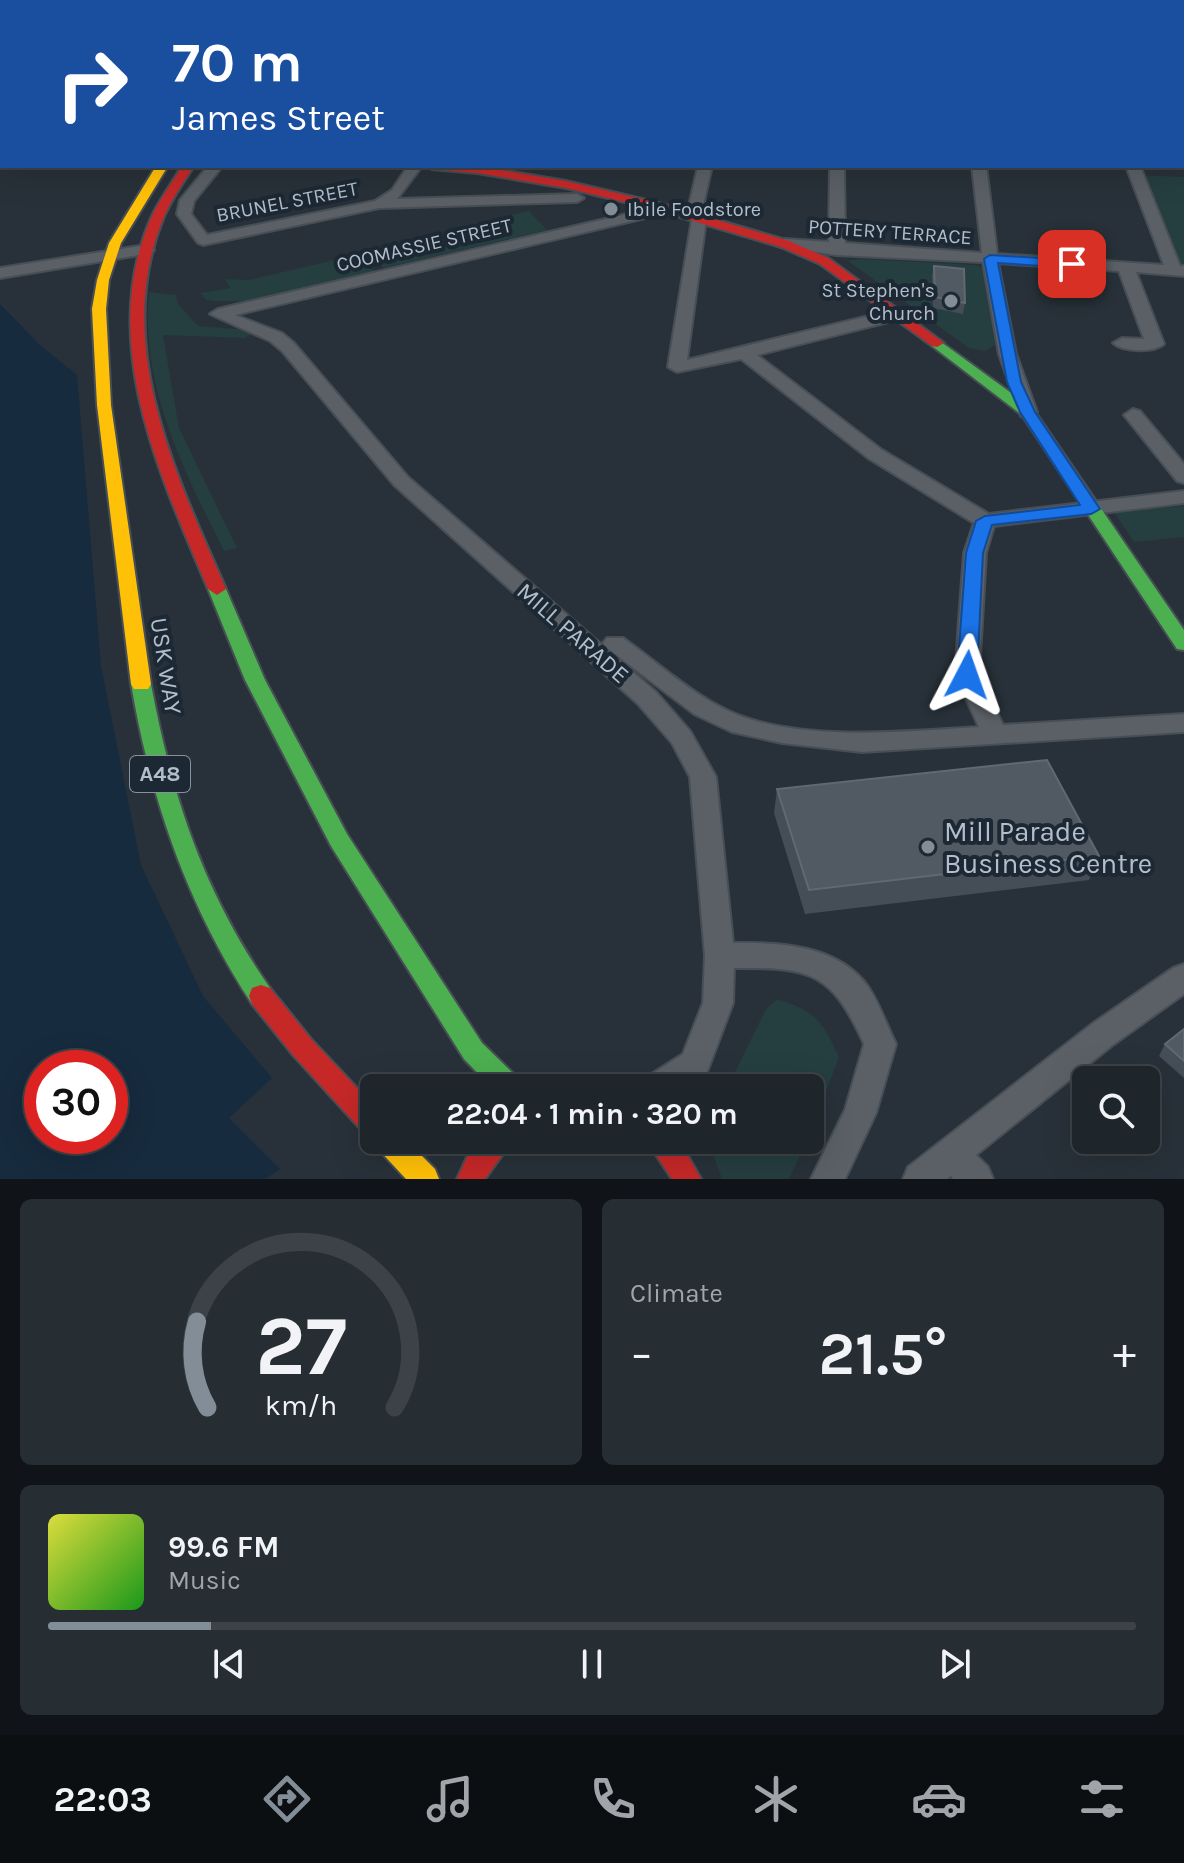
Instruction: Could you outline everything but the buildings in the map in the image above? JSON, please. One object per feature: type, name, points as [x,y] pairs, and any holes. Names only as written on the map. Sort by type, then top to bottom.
[{"type":"main road","name":"USK WAY","points":[[161,168],[109,254],[101,304],[98,362],[144,691],[161,778],[203,899],[235,957],[268,1005],[335,1086],[360,1111]]},
{"type":"main road","points":[[186,168],[169,191],[149,233],[136,300],[137,357],[148,413],[188,520],[255,680],[339,840],[473,1051],[496,1074]]},
{"type":"main road","points":[[470,168],[509,170],[697,214],[785,244],[824,261],[1028,412],[1184,644]]},
{"type":"main road","points":[[401,1154],[425,1179]]},
{"type":"main road","points":[[471,1179],[488,1154]]},
{"type":"street","name":"BRUNEL STREET","points":[[214,168],[187,200],[184,214],[203,240],[379,204],[577,198]]},
{"type":"street","name":"BRUNEL STREET","points":[[379,204],[397,193],[414,168]]},
{"type":"street","points":[[705,168],[677,367],[898,314]]},
{"type":"street","points":[[837,168],[837,250]]},
{"type":"street","points":[[979,168],[990,259],[1014,382],[1028,412]]},
{"type":"street","points":[[1134,168],[1179,271]]},
{"type":"street","name":"COOMASSIE STREET","points":[[218,314],[640,215]]},
{"type":"street","name":"POTTERY TERRACE","points":[[785,244],[837,250],[1179,271]]},
{"type":"street","points":[[0,273],[146,250]]},
{"type":"street","points":[[1122,343],[1155,344],[1126,268]]},
{"type":"street","name":"MILL PARADE","points":[[218,314],[276,337],[288,347],[401,481],[647,698],[681,737],[703,777],[720,956],[718,1003],[692,1074]]},
{"type":"street","points":[[744,353],[875,454],[985,521],[1184,497]]},
{"type":"street","points":[[1133,415],[1184,477]]},
{"type":"street","points":[[985,521],[975,553],[967,675],[995,734]]},
{"type":"street","name":"MILL PARADE","points":[[615,643],[703,708],[741,726],[782,734],[862,743],[1184,723]]},
{"type":"street","points":[[720,956],[782,955],[826,968],[855,993],[880,1044],[860,1113],[828,1179]]},
{"type":"street","points":[[920,1179],[1103,1034],[1184,977]]},
{"type":"street","points":[[952,1153],[976,1179]]},
{"type":"green space","points":[[1136,175],[1184,177],[1184,271],[1174,271]]},
{"type":"green space","points":[[529,211],[547,230],[384,268],[366,252],[431,238],[447,242],[456,239],[452,233],[463,230],[460,226]]},
{"type":"green space","points":[[339,259],[374,270],[372,274],[257,301],[212,301],[206,300],[200,293],[230,288],[225,279],[249,280]]},
{"type":"green space","points":[[848,261],[976,265],[986,269],[995,345],[985,351],[969,348]]},
{"type":"green space","points":[[149,292],[176,295],[178,304],[198,326],[237,329],[252,334],[244,338],[163,335],[179,428],[237,548],[224,551],[168,426],[151,361]]},
{"type":"green space","points":[[1184,506],[1184,537],[1134,542],[1114,512]]},
{"type":"green space","points":[[777,999],[809,1013],[822,1026],[839,1057],[824,1097],[824,1074],[734,1074],[766,1009]]},
{"type":"green space","points":[[713,1154],[801,1154],[789,1179],[722,1179]]},
{"type":"water","points":[[0,304],[40,345],[77,375],[101,666],[141,865],[203,996],[272,1078],[229,1118],[280,1169],[265,1179],[0,1179]]},
{"type":"traffic: fast","points":[[937,343],[1028,412],[1184,644]]},
{"type":"traffic: fast","points":[[217,589],[255,680],[339,840],[473,1051],[496,1074]]},
{"type":"traffic: fast","points":[[141,684],[158,767],[182,847],[216,924],[261,996]]},
{"type":"traffic: slow","points":[[141,684],[104,405],[99,309],[103,280],[115,243],[161,168]]},
{"type":"traffic: slow","points":[[401,1154],[425,1179]]},
{"type":"traffic: jam","points":[[187,168],[157,218],[140,270],[136,323],[142,377],[155,431],[173,484],[217,589]]},
{"type":"traffic: jam","points":[[454,168],[522,176],[610,194],[785,244],[824,261],[937,343]]},
{"type":"traffic: jam","points":[[261,996],[302,1047],[360,1110]]},
{"type":"traffic: jam","points":[[471,1179],[488,1154]]},
{"type":"traffic: jam","points":[[673,1154],[687,1179]]},
{"type":"place","name":"Ibile Foodstore","points":[[611,209]]},
{"type":"place","name":"St Stephen's Church","points":[[951,301]]},
{"type":"place","name":"Mill Parade Business Centre","points":[[928,847]]},
{"type":"route","points":[[967,675],[975,553],[985,521],[1091,509],[1028,412],[1014,382],[990,259],[1072,264]]}]
